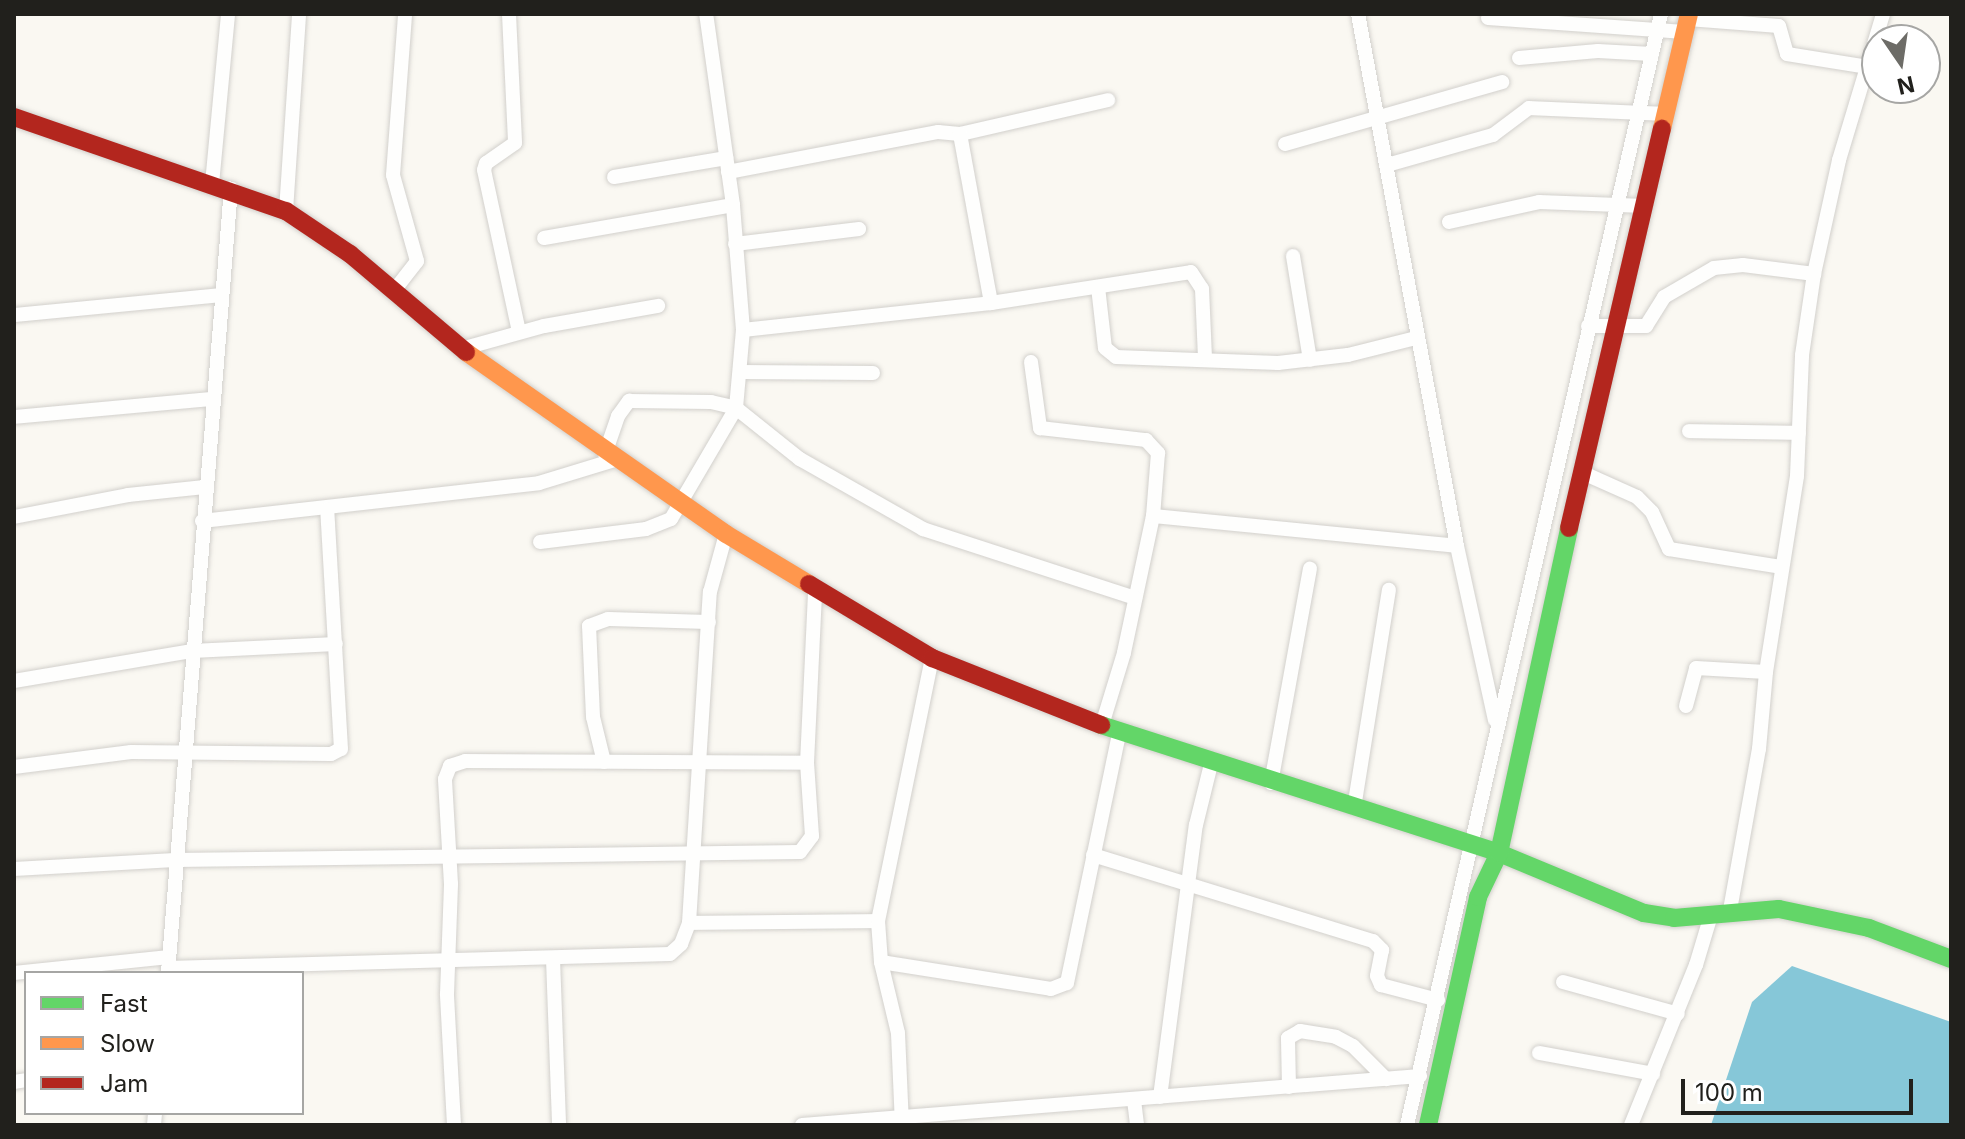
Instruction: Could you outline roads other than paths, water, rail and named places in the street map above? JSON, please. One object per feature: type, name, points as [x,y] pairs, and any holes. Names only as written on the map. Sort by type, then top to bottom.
[{"type":"street","points":[[212,184],[228,14]]},
{"type":"street","points":[[286,211],[299,14]]},
{"type":"street","points":[[393,292],[417,261],[393,175],[405,14]]},
{"type":"street","points":[[509,14],[515,143],[486,163],[484,170],[519,332]]},
{"type":"street","points":[[540,542],[659,525],[683,505],[736,408],[743,330],[733,205],[706,14]]},
{"type":"street","points":[[1358,14],[1416,338],[1496,724]]},
{"type":"street","points":[[1488,18],[1687,21],[1779,26],[1787,54],[1861,66]]},
{"type":"street","points":[[1407,1125],[1473,844],[1496,724],[1659,21]]},
{"type":"street","points":[[1428,1125],[1478,897],[1499,853],[1541,648],[1687,21]]},
{"type":"street","points":[[1519,58],[1598,51],[1652,54]]},
{"type":"street","points":[[1285,144],[1502,82]]},
{"type":"street","points":[[1730,910],[1759,749],[1766,672],[1799,433],[1814,274],[1839,160],[1861,89]]},
{"type":"street","points":[[614,177],[727,165],[938,132],[960,134],[1108,100]]},
{"type":"street","points":[[1387,165],[1493,135],[1511,127],[1529,108],[1639,110],[1666,114]]},
{"type":"street","points":[[14,117],[231,189],[286,211],[350,254],[461,349],[610,457],[815,592],[932,658],[1110,731],[1473,844],[1644,913],[1674,918],[1730,910],[1779,909],[1869,928],[1951,959]]},
{"type":"street","points":[[960,134],[991,303]]},
{"type":"street","points":[[168,966],[231,189]]},
{"type":"street","points":[[1449,222],[1539,202],[1618,201],[1645,206]]},
{"type":"street","points":[[544,238],[733,205]]},
{"type":"street","points":[[735,244],[859,229]]},
{"type":"street","points":[[1293,256],[1310,360]]},
{"type":"street","points":[[1588,326],[1646,326],[1664,297],[1683,289],[1703,271],[1743,265],[1814,274]]},
{"type":"street","points":[[743,330],[991,303],[1191,272],[1202,289],[1205,357]]},
{"type":"street","points":[[1600,276],[1627,281]]},
{"type":"street","points":[[1098,287],[1109,354],[1310,360],[1416,338]]},
{"type":"street","points":[[14,315],[220,295]]},
{"type":"street","points":[[461,349],[519,332],[658,306]]},
{"type":"street","points":[[881,962],[1060,988],[1071,976],[1093,855],[1110,731],[1153,516],[1158,453],[1153,444],[1040,428],[1031,362]]},
{"type":"street","points":[[740,372],[873,373]]},
{"type":"street","points":[[14,417],[212,399]]},
{"type":"street","points":[[610,457],[618,416],[629,401],[711,402],[736,408],[800,459],[923,529],[1135,598]]},
{"type":"street","points":[[1689,431],[1799,433]]},
{"type":"street","points":[[1559,450],[1637,497],[1652,512],[1669,549],[1781,567]]},
{"type":"street","points":[[202,521],[539,483],[610,457]]},
{"type":"street","points":[[14,517],[128,495],[205,487]]},
{"type":"street","points":[[14,767],[131,752],[341,749],[327,509]]},
{"type":"street","points":[[1153,516],[1457,546]]},
{"type":"street","points":[[58,971],[670,954],[681,944],[689,923],[709,622],[726,534]]},
{"type":"street","points":[[1271,783],[1310,569]]},
{"type":"street","points":[[1354,808],[1389,590]]},
{"type":"street","points":[[14,869],[175,860],[806,850],[812,836],[807,763],[815,592]]},
{"type":"street","points":[[604,762],[593,717],[589,626],[608,619],[709,622]]},
{"type":"street","points":[[14,681],[192,651],[336,644]]},
{"type":"street","points":[[1515,644],[1541,648]]},
{"type":"street","points":[[902,1120],[898,1033],[881,962],[878,921],[932,658]]},
{"type":"street","points":[[1686,706],[1696,668],[1766,672]]},
{"type":"street","points":[[454,1125],[448,961],[450,855],[445,779],[450,766],[465,761],[807,763]]},
{"type":"street","points":[[1160,1097],[1192,882],[1196,825],[1211,764]]},
{"type":"street","points":[[1093,855],[1192,882],[1373,941],[1382,950],[1377,976],[1381,985],[1438,1000]]},
{"type":"street","points":[[1631,1125],[1678,1014],[1711,915]]},
{"type":"street","points":[[689,923],[878,921]]},
{"type":"street","points":[[553,959],[559,1125]]},
{"type":"street","points":[[1563,982],[1678,1014]]},
{"type":"street","points":[[1289,1087],[1288,1038],[1300,1031],[1353,1046],[1386,1079]]},
{"type":"street","points":[[1539,1053],[1653,1074]]},
{"type":"street","points":[[802,1125],[902,1120],[1420,1076]]},
{"type":"street","points":[[1134,1100],[1137,1125]]},
{"type":"water","points":[[1792,966],[1951,1022],[1951,1125],[1711,1125],[1752,1002]]}]
